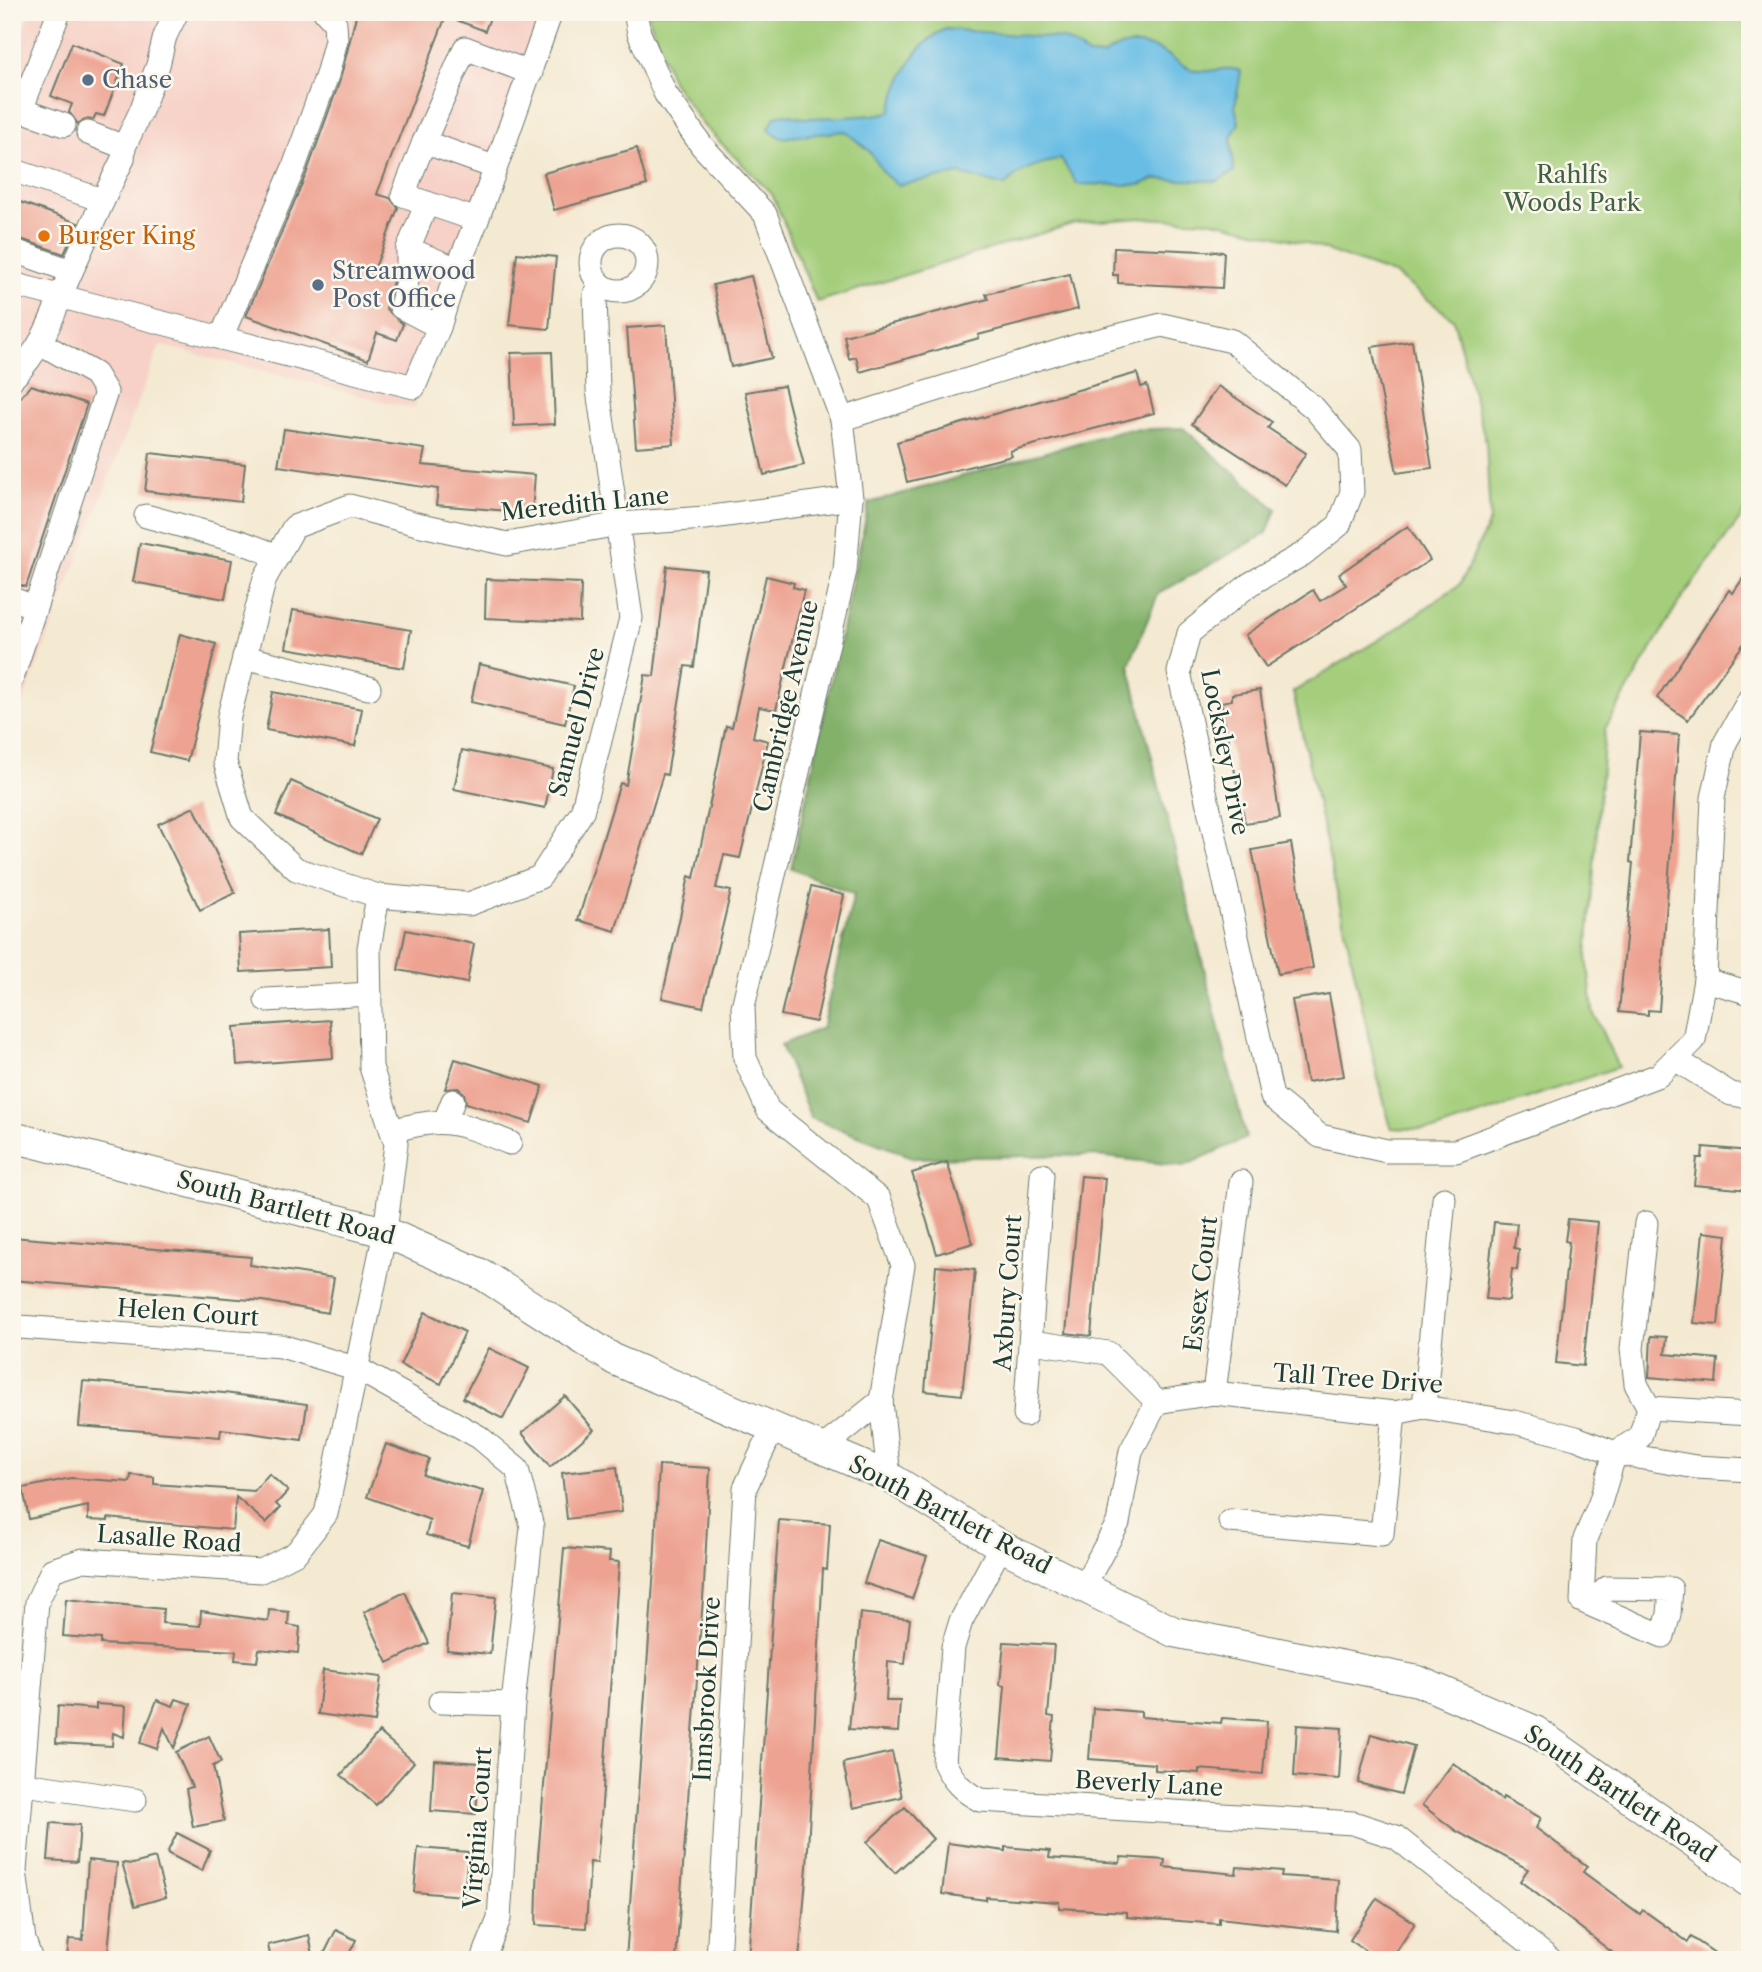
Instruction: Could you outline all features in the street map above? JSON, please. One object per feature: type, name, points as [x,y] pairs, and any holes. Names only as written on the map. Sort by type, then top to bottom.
[{"type":"main road","name":"South Bartlett Road","points":[[12,1137],[385,1232],[483,1275],[615,1360],[889,1477],[1001,1546],[1174,1632],[1418,1681],[1535,1731],[1750,1883]]},
{"type":"street","points":[[59,12],[21,110],[64,125]]},
{"type":"street","points":[[12,379],[42,344],[102,200],[123,159],[124,147],[141,111],[158,65],[165,36],[177,12]]},
{"type":"street","points":[[221,338],[294,167],[327,75],[336,40],[335,23],[325,12]]},
{"type":"street","points":[[12,284],[414,387],[439,327],[457,269],[551,12]]},
{"type":"street","name":"Cambridge Avenue","points":[[635,12],[639,33],[665,93],[702,146],[765,214],[842,419],[851,498],[845,571],[743,1007],[746,1058],[768,1110],[879,1199],[903,1265],[881,1401],[889,1477]]},
{"type":"street","points":[[477,220],[402,195],[466,48],[531,72]]},
{"type":"street","points":[[88,133],[124,147]]},
{"type":"street","points":[[425,142],[494,167]]},
{"type":"street","points":[[12,170],[102,200]]},
{"type":"street","points":[[427,203],[408,248],[408,276],[401,307],[439,327]]},
{"type":"street","points":[[408,248],[457,269]]},
{"type":"street","points":[[12,250],[71,271]]},
{"type":"street","name":"Samuel Drive","points":[[378,896],[469,904],[540,877],[582,813],[631,618],[598,390],[595,295],[601,285]]},
{"type":"street","name":"Locksley Drive","points":[[842,419],[1077,346],[1162,325],[1232,341],[1314,408],[1350,450],[1352,492],[1339,525],[1303,554],[1250,584],[1189,634],[1179,672],[1272,1097],[1320,1136],[1387,1151],[1456,1151],[1659,1075],[1694,1040],[1705,980],[1713,798],[1725,743],[1750,698]]},
{"type":"street","points":[[12,678],[106,392],[95,374],[42,344]]},
{"type":"street","name":"Meredith Lane","points":[[378,896],[296,869],[242,818],[225,762],[229,716],[265,578],[294,527],[350,506],[507,544],[619,524],[705,518],[851,498]]},
{"type":"street","points":[[146,516],[241,542],[278,556]]},
{"type":"street","points":[[12,599],[36,607]]},
{"type":"street","points":[[244,657],[369,688]]},
{"type":"street","points":[[378,896],[369,948],[371,1067],[396,1144],[385,1232]]},
{"type":"street","points":[[1705,980],[1750,993]]},
{"type":"street","points":[[265,1000],[370,994]]},
{"type":"street","points":[[1675,1059],[1731,1094],[1750,1097]]},
{"type":"street","points":[[392,1131],[427,1121],[449,1111],[456,1122],[501,1133]]},
{"type":"street","name":"Axbury Court","points":[[1024,1415],[1032,1342],[1042,1175]]},
{"type":"street","name":"Essex Court","points":[[1214,1393],[1241,1182]]},
{"type":"street","points":[[1424,1407],[1444,1199]]},
{"type":"street","points":[[1588,1604],[1582,1601],[1585,1539],[1600,1503],[1615,1453],[1640,1437],[1649,1408],[1636,1384],[1632,1349],[1646,1223]]},
{"type":"street","name":"Lasalle Road","points":[[31,1960],[24,1940],[15,1871],[37,1602],[52,1570],[83,1560],[261,1571],[296,1553],[326,1514],[385,1232]]},
{"type":"street","name":"Helen Court","points":[[12,1330],[20,1327],[281,1346],[358,1369]]},
{"type":"street","points":[[1032,1342],[1108,1353],[1157,1402],[1131,1451],[1118,1523],[1084,1586]]},
{"type":"street","name":"Virginia Court","points":[[358,1369],[479,1437],[517,1469],[531,1527],[513,1704],[499,1919],[485,1954]]},
{"type":"street","name":"Tall Tree Drive","points":[[1157,1402],[1214,1393],[1394,1413],[1424,1407],[1514,1422],[1576,1438],[1615,1453],[1696,1467],[1750,1470]]},
{"type":"street","points":[[821,1449],[881,1401]]},
{"type":"street","points":[[1649,1408],[1750,1414]]},
{"type":"street","points":[[1230,1521],[1382,1534],[1394,1413]]},
{"type":"street","name":"Innsbrook Drive","points":[[718,1960],[745,1488],[773,1428]]},
{"type":"street","name":"Beverly Lane","points":[[1001,1546],[961,1621],[953,1647],[944,1762],[952,1779],[965,1793],[980,1800],[1353,1823],[1396,1837],[1536,1955]]},
{"type":"street","points":[[440,1702],[513,1704]]},
{"type":"street","points":[[24,1784],[135,1800]]},
{"type":"shaded area","points":[[30,12],[560,12],[414,409],[160,345],[12,731],[12,59]]},
{"type":"green space","name":"Rahlfs Woods Park","points":[[647,12],[1750,12],[1750,505],[1677,605],[1605,729],[1587,956],[1593,1012],[1618,1067],[1436,1130],[1391,1128],[1378,1079],[1293,692],[1393,631],[1460,584],[1490,521],[1486,442],[1453,319],[1396,275],[1306,243],[1213,221],[1140,218],[1075,223],[817,302],[772,194],[703,125],[672,81]]},
{"type":"green space","points":[[1183,428],[1276,509],[1267,533],[1158,594],[1129,665],[1246,1138],[1184,1166],[1088,1155],[915,1158],[811,1118],[781,1045],[822,1028],[854,894],[791,869],[869,503],[1122,430]]},
{"type":"water","points":[[946,29],[1063,39],[1089,55],[1103,56],[1123,46],[1145,46],[1164,53],[1193,70],[1241,71],[1235,107],[1239,123],[1231,137],[1234,172],[1217,181],[1154,179],[1140,185],[1077,184],[1061,159],[1030,168],[1005,186],[960,174],[898,185],[886,176],[869,151],[845,131],[781,138],[769,129],[775,116],[781,115],[807,118],[890,112],[903,75],[916,53]]},
{"type":"building","points":[[357,12],[492,12],[485,31],[446,16],[377,194],[390,198],[398,208],[373,273],[393,281],[386,309],[403,324],[397,340],[377,333],[368,360],[246,316],[307,172],[340,80]]},
{"type":"building","name":"Chase","points":[[72,43],[124,64],[104,116],[96,114],[93,120],[85,119],[78,124],[69,112],[72,104],[51,96]]},
{"type":"building","points":[[637,148],[647,185],[554,210],[544,173]]},
{"type":"building","name":"Burger King","points":[[12,199],[78,223],[64,254],[12,236]]},
{"type":"building","points":[[1114,247],[1224,252],[1222,288],[1118,283],[1118,275],[1113,275]]},
{"type":"building","points":[[517,253],[556,257],[549,329],[509,325]]},
{"type":"building","points":[[1070,274],[1078,309],[978,335],[979,338],[860,372],[856,357],[849,359],[844,336],[988,299],[986,294]]},
{"type":"building","points":[[751,276],[772,358],[731,367],[713,285]]},
{"type":"building","points":[[666,325],[674,444],[636,447],[627,328]]},
{"type":"building","points":[[1412,341],[1432,468],[1397,473],[1372,347]]},
{"type":"building","points":[[552,352],[555,424],[514,426],[511,353]]},
{"type":"building","points":[[1137,373],[1141,387],[1147,385],[1154,413],[1010,451],[1012,456],[907,482],[897,442]]},
{"type":"building","points":[[31,385],[87,404],[26,587],[12,583],[12,407]]},
{"type":"building","points":[[784,386],[804,465],[764,475],[745,392]]},
{"type":"building","points":[[1218,386],[1272,422],[1268,428],[1306,453],[1285,485],[1192,424]]},
{"type":"building","points":[[284,429],[425,449],[422,465],[535,475],[532,513],[436,505],[438,489],[278,466]]},
{"type":"building","points":[[150,453],[245,464],[241,502],[145,491]]},
{"type":"building","points":[[1408,526],[1430,560],[1266,667],[1245,635],[1313,590],[1320,601],[1346,585],[1339,574]]},
{"type":"building","points":[[140,543],[232,560],[225,599],[133,582]]},
{"type":"building","points":[[667,566],[706,570],[694,667],[685,666],[667,775],[663,774],[615,931],[578,920],[620,783],[626,785],[645,675],[654,676]]},
{"type":"building","points":[[1750,568],[1750,635],[1688,720],[1657,698],[1729,590],[1733,593]]},
{"type":"building","points":[[766,576],[794,583],[793,587],[804,590],[776,710],[759,707],[753,737],[768,741],[740,858],[724,855],[716,888],[731,891],[703,1007],[662,998],[689,876],[694,878],[726,726],[732,727]]},
{"type":"building","points":[[486,579],[581,583],[580,622],[485,618]]},
{"type":"building","points":[[293,610],[411,630],[404,668],[286,648]]},
{"type":"building","points":[[180,634],[216,644],[187,761],[150,752]]},
{"type":"building","points":[[479,664],[574,686],[565,724],[471,702]]},
{"type":"building","points":[[1260,690],[1280,818],[1245,823],[1221,702],[1232,700],[1232,694]]},
{"type":"building","points":[[273,692],[362,709],[355,746],[266,730]]},
{"type":"building","points":[[1640,732],[1679,735],[1659,1011],[1648,1010],[1648,1015],[1619,1012],[1633,863],[1630,862]]},
{"type":"building","points":[[462,750],[553,769],[545,808],[454,789]]},
{"type":"building","points":[[291,781],[377,819],[361,854],[276,815]]},
{"type":"building","points":[[194,807],[235,893],[200,910],[158,824]]},
{"type":"building","points":[[1291,843],[1313,968],[1278,974],[1252,850]]},
{"type":"building","points":[[811,887],[844,895],[816,1022],[781,1015]]},
{"type":"building","points":[[329,929],[331,967],[241,972],[239,934]]},
{"type":"building","points":[[406,930],[474,944],[467,983],[398,970]]},
{"type":"building","points":[[1329,994],[1344,1076],[1307,1082],[1292,1000]]},
{"type":"building","points":[[330,1020],[333,1058],[237,1065],[234,1027]]},
{"type":"building","points":[[455,1059],[543,1086],[531,1123],[466,1103],[464,1093],[458,1088],[445,1089]]},
{"type":"building","points":[[1703,1147],[1750,1151],[1750,1190],[1694,1185],[1697,1158],[1702,1158]]},
{"type":"building","points":[[947,1162],[973,1243],[937,1254],[912,1173]]},
{"type":"building","points":[[1081,1176],[1105,1178],[1091,1336],[1066,1333]]},
{"type":"building","points":[[1568,1219],[1598,1222],[1583,1366],[1556,1363],[1569,1242],[1565,1241]]},
{"type":"building","points":[[1494,1222],[1517,1224],[1514,1248],[1519,1249],[1517,1270],[1512,1269],[1509,1301],[1486,1299]]},
{"type":"building","points":[[1703,1232],[1727,1235],[1718,1325],[1694,1323]]},
{"type":"building","points":[[12,1237],[251,1257],[250,1265],[334,1278],[328,1313],[263,1301],[12,1280]]},
{"type":"building","points":[[936,1266],[975,1270],[962,1395],[925,1391]]},
{"type":"building","points":[[425,1312],[465,1332],[441,1384],[400,1365]]},
{"type":"building","points":[[1651,1336],[1667,1337],[1665,1354],[1718,1359],[1716,1383],[1649,1377]]},
{"type":"building","points":[[489,1348],[529,1368],[503,1419],[463,1398]]},
{"type":"building","points":[[83,1381],[224,1393],[307,1404],[302,1440],[221,1429],[220,1437],[79,1426]]},
{"type":"building","points":[[565,1396],[594,1430],[550,1467],[522,1433]]},
{"type":"building","points":[[386,1444],[429,1459],[423,1475],[483,1491],[468,1546],[426,1535],[430,1520],[367,1497]]},
{"type":"building","points":[[659,1465],[710,1468],[704,1585],[676,1960],[626,1960],[654,1568]]},
{"type":"building","points":[[617,1467],[622,1512],[567,1519],[562,1473]]},
{"type":"building","points":[[269,1474],[288,1491],[276,1504],[280,1508],[266,1523],[236,1497],[233,1530],[108,1518],[108,1521],[88,1520],[88,1506],[29,1519],[23,1488],[71,1478],[130,1482],[131,1475],[154,1477],[154,1484],[254,1491]]},
{"type":"building","points":[[779,1520],[830,1524],[827,1570],[823,1569],[807,1867],[799,1960],[748,1960]]},
{"type":"building","points":[[878,1540],[927,1556],[912,1599],[864,1583]]},
{"type":"building","points":[[564,1548],[610,1552],[609,1561],[619,1562],[597,1863],[590,1862],[586,1928],[536,1925],[538,1857]]},
{"type":"building","points":[[405,1592],[429,1643],[388,1663],[364,1612]]},
{"type":"building","points":[[452,1593],[496,1597],[490,1654],[447,1650]]},
{"type":"building","points":[[66,1599],[163,1609],[162,1623],[200,1626],[201,1611],[268,1621],[269,1610],[289,1612],[288,1625],[300,1627],[298,1653],[259,1649],[257,1662],[235,1660],[236,1651],[101,1644],[101,1639],[63,1636]]},
{"type":"building","points":[[860,1613],[910,1619],[905,1664],[888,1662],[886,1701],[900,1701],[898,1732],[849,1729]]},
{"type":"building","points":[[1004,1642],[1054,1645],[1048,1716],[1054,1717],[1050,1761],[999,1757],[1005,1686],[1000,1685]]},
{"type":"building","points":[[323,1670],[381,1677],[375,1722],[318,1714]]},
{"type":"building","points":[[176,1699],[191,1704],[174,1748],[164,1728],[157,1749],[140,1743],[157,1700],[173,1706]]},
{"type":"building","points":[[96,1704],[126,1706],[124,1737],[113,1733],[112,1746],[56,1743],[58,1706],[96,1709]]},
{"type":"building","points":[[1093,1708],[1141,1712],[1141,1717],[1221,1723],[1222,1718],[1267,1721],[1263,1774],[1199,1769],[1199,1773],[1155,1770],[1155,1764],[1089,1759]]},
{"type":"building","points":[[1297,1725],[1342,1728],[1339,1779],[1294,1776]]},
{"type":"building","points":[[379,1732],[414,1762],[376,1805],[341,1775]]},
{"type":"building","points":[[1371,1734],[1414,1746],[1401,1794],[1358,1783]]},
{"type":"building","points":[[209,1736],[221,1762],[213,1766],[224,1821],[193,1827],[186,1789],[192,1787],[176,1752]]},
{"type":"building","points":[[892,1752],[902,1797],[853,1808],[843,1763]]},
{"type":"building","points":[[434,1760],[480,1763],[476,1814],[431,1811]]},
{"type":"building","points":[[1453,1763],[1502,1800],[1503,1797],[1541,1818],[1536,1828],[1587,1866],[1583,1872],[1640,1914],[1643,1910],[1688,1942],[1691,1937],[1725,1960],[1623,1960],[1613,1953],[1520,1881],[1528,1869],[1456,1831],[1422,1805]]},
{"type":"building","points":[[905,1807],[933,1839],[895,1873],[867,1842]]},
{"type":"building","points":[[51,1823],[80,1825],[77,1862],[48,1860]]},
{"type":"building","points":[[177,1833],[210,1850],[202,1871],[167,1853]]},
{"type":"building","points":[[948,1843],[1005,1851],[1005,1847],[1050,1851],[1049,1858],[1120,1863],[1121,1857],[1165,1860],[1164,1867],[1236,1874],[1237,1867],[1282,1871],[1281,1876],[1339,1880],[1336,1931],[1219,1918],[1219,1924],[1127,1917],[1127,1912],[1059,1908],[1059,1902],[986,1897],[986,1900],[942,1894]]},
{"type":"building","points":[[418,1848],[468,1852],[464,1896],[414,1892]]},
{"type":"building","points":[[155,1858],[166,1897],[135,1906],[122,1863],[133,1864]]},
{"type":"building","points":[[88,1860],[117,1863],[107,1960],[67,1957],[69,1939],[83,1940]]},
{"type":"building","points":[[1377,1898],[1415,1923],[1391,1960],[1379,1960],[1350,1940]]},
{"type":"building","points":[[336,1930],[356,1940],[346,1960],[321,1960]]},
{"type":"building","points":[[309,1935],[314,1960],[271,1960],[268,1945]]},
{"type":"place","name":"Chase","points":[[88,80]]},
{"type":"place","name":"Burger King","points":[[44,236]]},
{"type":"place","name":"Streamwood Post Office","points":[[318,285]]}]
